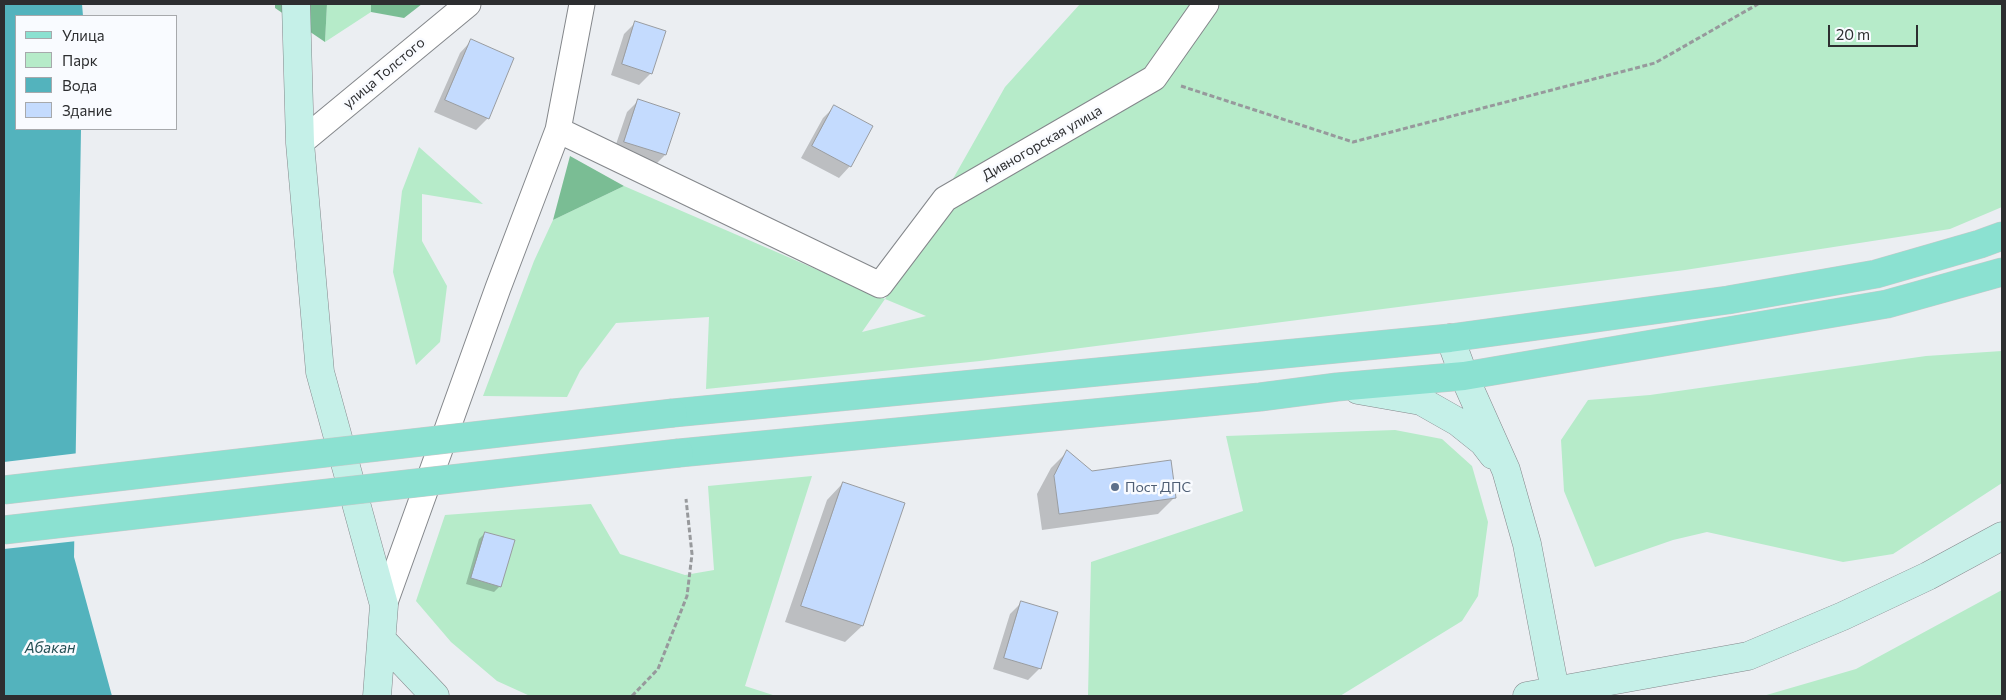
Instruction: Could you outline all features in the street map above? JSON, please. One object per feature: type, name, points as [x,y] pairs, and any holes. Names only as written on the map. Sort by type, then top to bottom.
[{"type":"main road","points":[[296,4],[300,143],[320,372],[384,605],[377,696]]},
{"type":"main road","points":[[4,490],[673,413],[1450,338],[1728,300],[1876,274],[2002,236]]},
{"type":"main road","points":[[4,530],[679,453],[1464,376],[1886,304],[2002,272]]},
{"type":"main road","points":[[1450,338],[1464,376],[1506,470],[1527,544],[1555,690]]},
{"type":"main road","points":[[1337,387],[1421,401],[1458,422],[1483,442],[1506,470]]},
{"type":"main road","points":[[1527,696],[1748,656],[1843,616],[1928,576],[2002,536]]},
{"type":"main road","points":[[382,640],[435,696]]},
{"type":"street","name":"улица Толстого","points":[[300,143],[468,4]]},
{"type":"street","points":[[384,605],[498,288],[558,130],[582,4]]},
{"type":"street","name":"Дивногорская улица","points":[[558,130],[880,285],[945,199],[1154,78],[1206,4]]},
{"type":"path","points":[[1154,78],[1353,142],[1655,63],[1758,4]]},
{"type":"path","points":[[632,696],[658,669],[687,596],[692,554],[686,499]]},
{"type":"green space","points":[[275,4],[327,4],[325,42],[275,8]]},
{"type":"green space","points":[[327,4],[371,4],[371,12],[325,42]]},
{"type":"green space","points":[[371,4],[422,4],[404,18],[371,12]]},
{"type":"green space","points":[[1080,4],[2002,4],[2002,207],[1950,229],[1685,270],[980,361],[706,389],[709,317],[616,323],[580,371],[567,397],[483,396],[534,261],[553,220],[624,186],[885,299],[1005,87]],"holes":[[[885,299],[926,316],[862,332]]]},
{"type":"green space","points":[[419,147],[483,204],[422,194],[422,241],[447,286],[440,342],[416,365],[393,272],[402,191]]},
{"type":"green space","points":[[570,156],[624,186],[553,220]]},
{"type":"green space","points":[[2002,351],[2002,483],[1893,554],[1843,562],[1707,532],[1673,540],[1595,567],[1564,491],[1561,440],[1588,400],[1650,395],[1926,356]]},
{"type":"green space","points":[[1395,430],[1442,439],[1472,466],[1488,522],[1478,596],[1462,621],[1340,696],[1088,696],[1091,562],[1243,511],[1226,436]]},
{"type":"green space","points":[[812,476],[745,686],[776,696],[530,696],[497,681],[451,642],[416,601],[445,515],[591,504],[620,554],[685,575],[714,570],[708,486]]},
{"type":"green space","points":[[2002,590],[2002,696],[1763,696],[1856,669]]},
{"type":"water","name":"Абакан","points":[[4,4],[82,4],[83,15],[15,15],[15,130],[81,130],[74,557],[112,696],[4,696]]},
{"type":"pier","points":[[79,453],[77,541],[4,549],[4,462]]},
{"type":"building","points":[[635,21],[666,31],[652,74],[622,64]]},
{"type":"building","points":[[471,39],[514,58],[489,119],[445,100]]},
{"type":"building","points":[[638,99],[680,113],[666,155],[624,142]]},
{"type":"building","points":[[834,105],[873,126],[851,167],[812,146]]},
{"type":"building","name":"Пост ДПС","points":[[1067,450],[1092,471],[1171,460],[1176,498],[1059,514],[1054,476]]},
{"type":"building","points":[[843,482],[905,503],[863,626],[801,606]]},
{"type":"building","points":[[485,532],[515,540],[501,587],[471,578]]},
{"type":"building","points":[[1021,601],[1058,612],[1041,669],[1004,658]]},
{"type":"place","name":"Пост ДПС","points":[[1115,487]]}]
